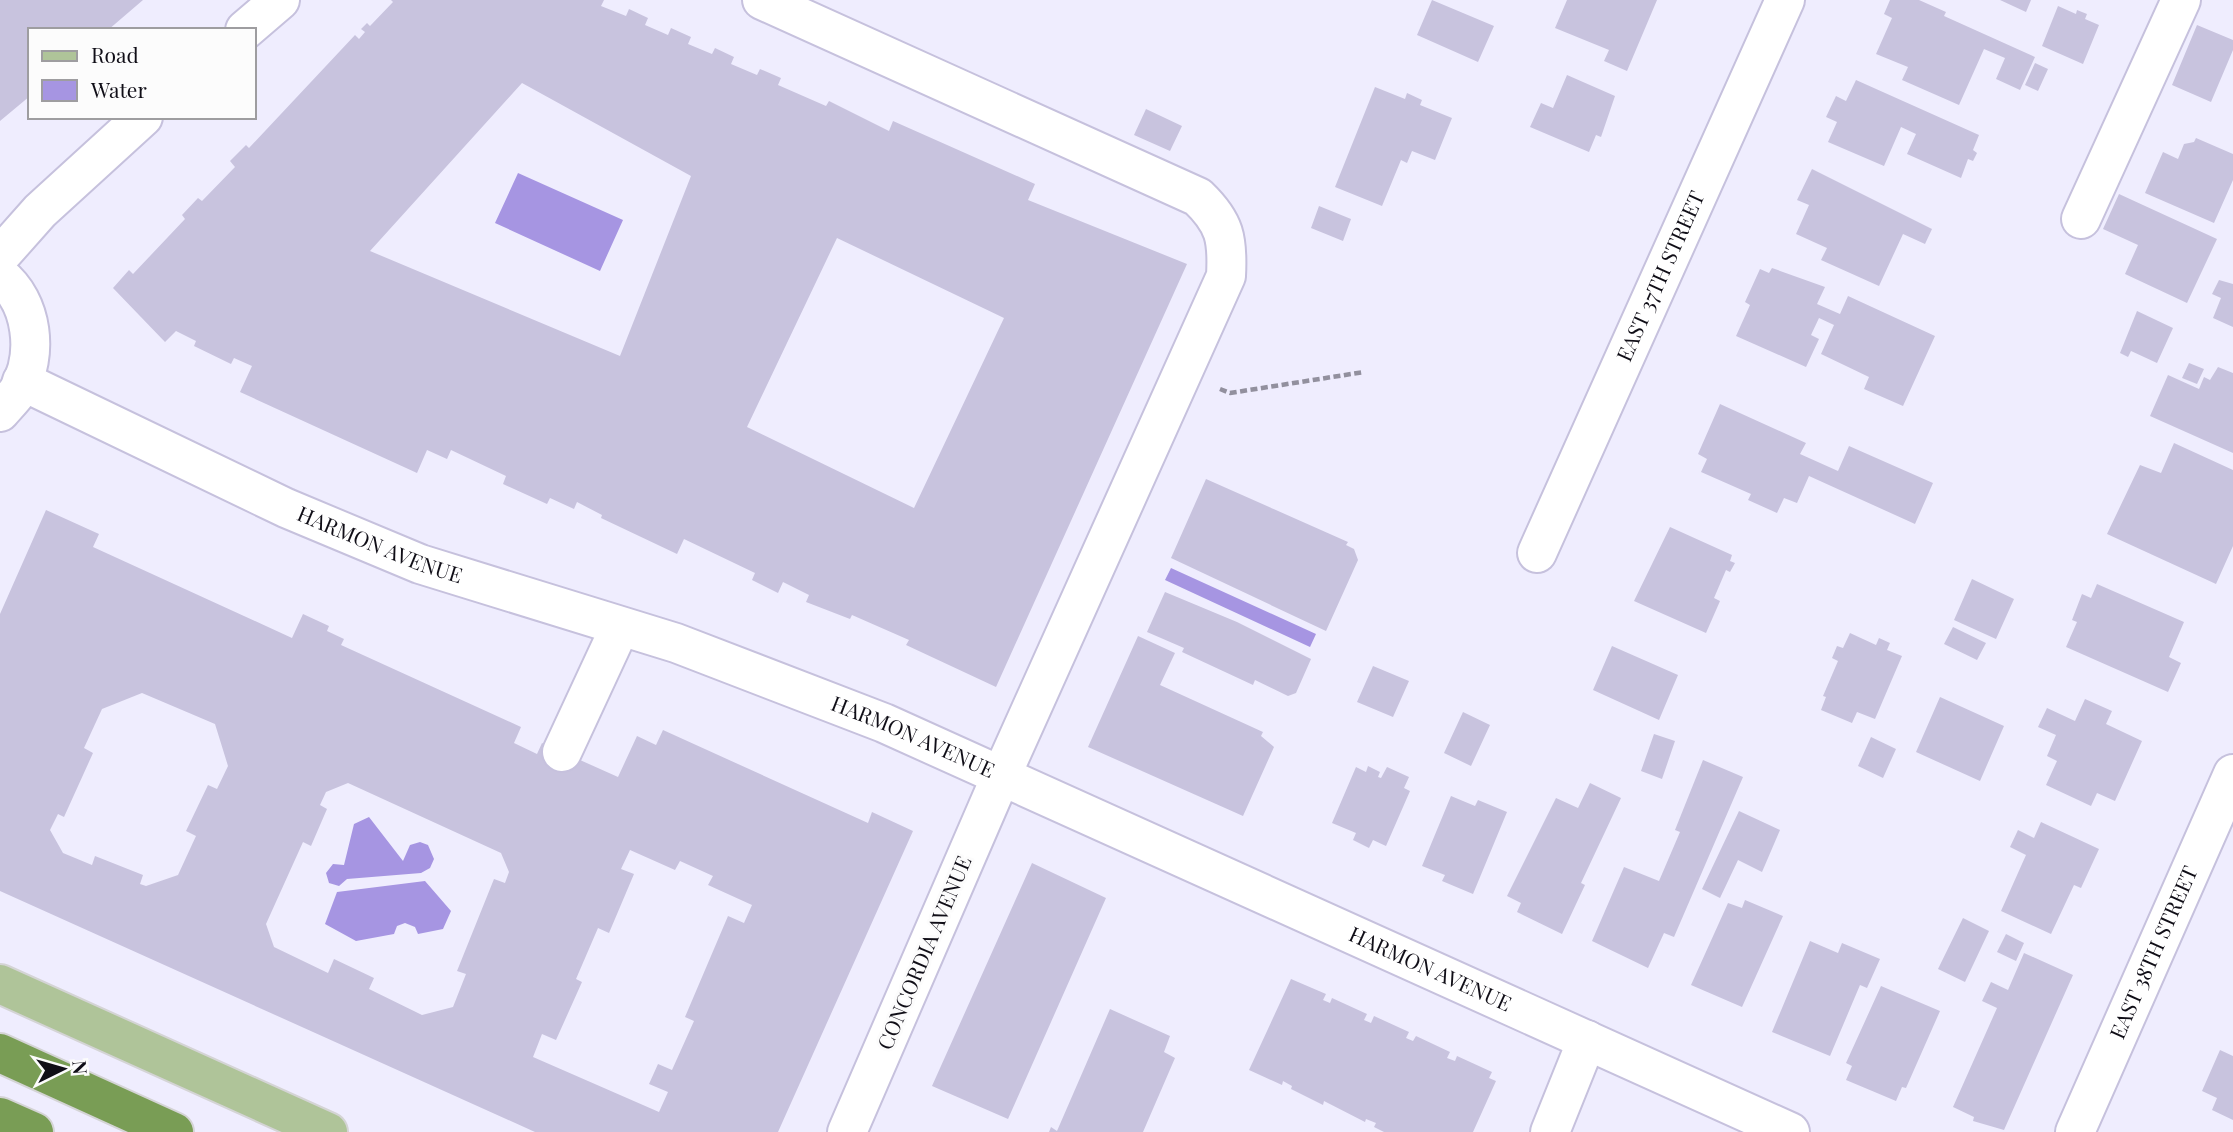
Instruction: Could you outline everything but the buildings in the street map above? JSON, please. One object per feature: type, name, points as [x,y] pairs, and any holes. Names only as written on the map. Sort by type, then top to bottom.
[{"type":"highway","points":[[0,1053],[174,1132]]},
{"type":"highway","points":[[0,1117],[34,1132]]},
{"type":"main road","points":[[0,984],[328,1132]]},
{"type":"street","points":[[247,28],[280,0]]},
{"type":"street","name":"CONCORDIA AVENUE","points":[[762,0],[1198,197],[1216,215],[1227,244],[1226,276],[1003,774],[847,1132]]},
{"type":"street","name":"EAST 37TH STREET","points":[[1537,553],[1785,0]]},
{"type":"street","points":[[2081,219],[2180,0]]},
{"type":"street","points":[[0,256],[64,187],[141,119]]},
{"type":"street","points":[[0,276],[8,282],[23,307],[31,335],[28,364],[18,391],[0,412]]},
{"type":"street","name":"HARMON AVENUE","points":[[22,381],[286,508],[408,559],[676,643],[858,713],[1003,774],[1790,1132]]},
{"type":"street","points":[[562,752],[620,627]]},
{"type":"street","name":"EAST 38TH STREET","points":[[2075,1132],[2233,774]]},
{"type":"street","points":[[1550,1132],[1587,1040]]},
{"type":"path","points":[[1182,373],[1230,393],[1364,372]]},
{"type":"water","points":[[518,173],[623,220],[600,271],[495,223]]},
{"type":"water","points":[[1171,568],[1316,634],[1310,647],[1165,580]]},
{"type":"water","points":[[369,817],[403,861],[410,845],[420,842],[428,845],[434,859],[430,868],[421,873],[347,879],[339,886],[329,883],[326,873],[333,864],[344,865],[354,824]]},
{"type":"water","points":[[425,881],[451,911],[443,929],[418,934],[415,927],[405,923],[397,926],[394,934],[356,941],[325,924],[337,892]]}]
